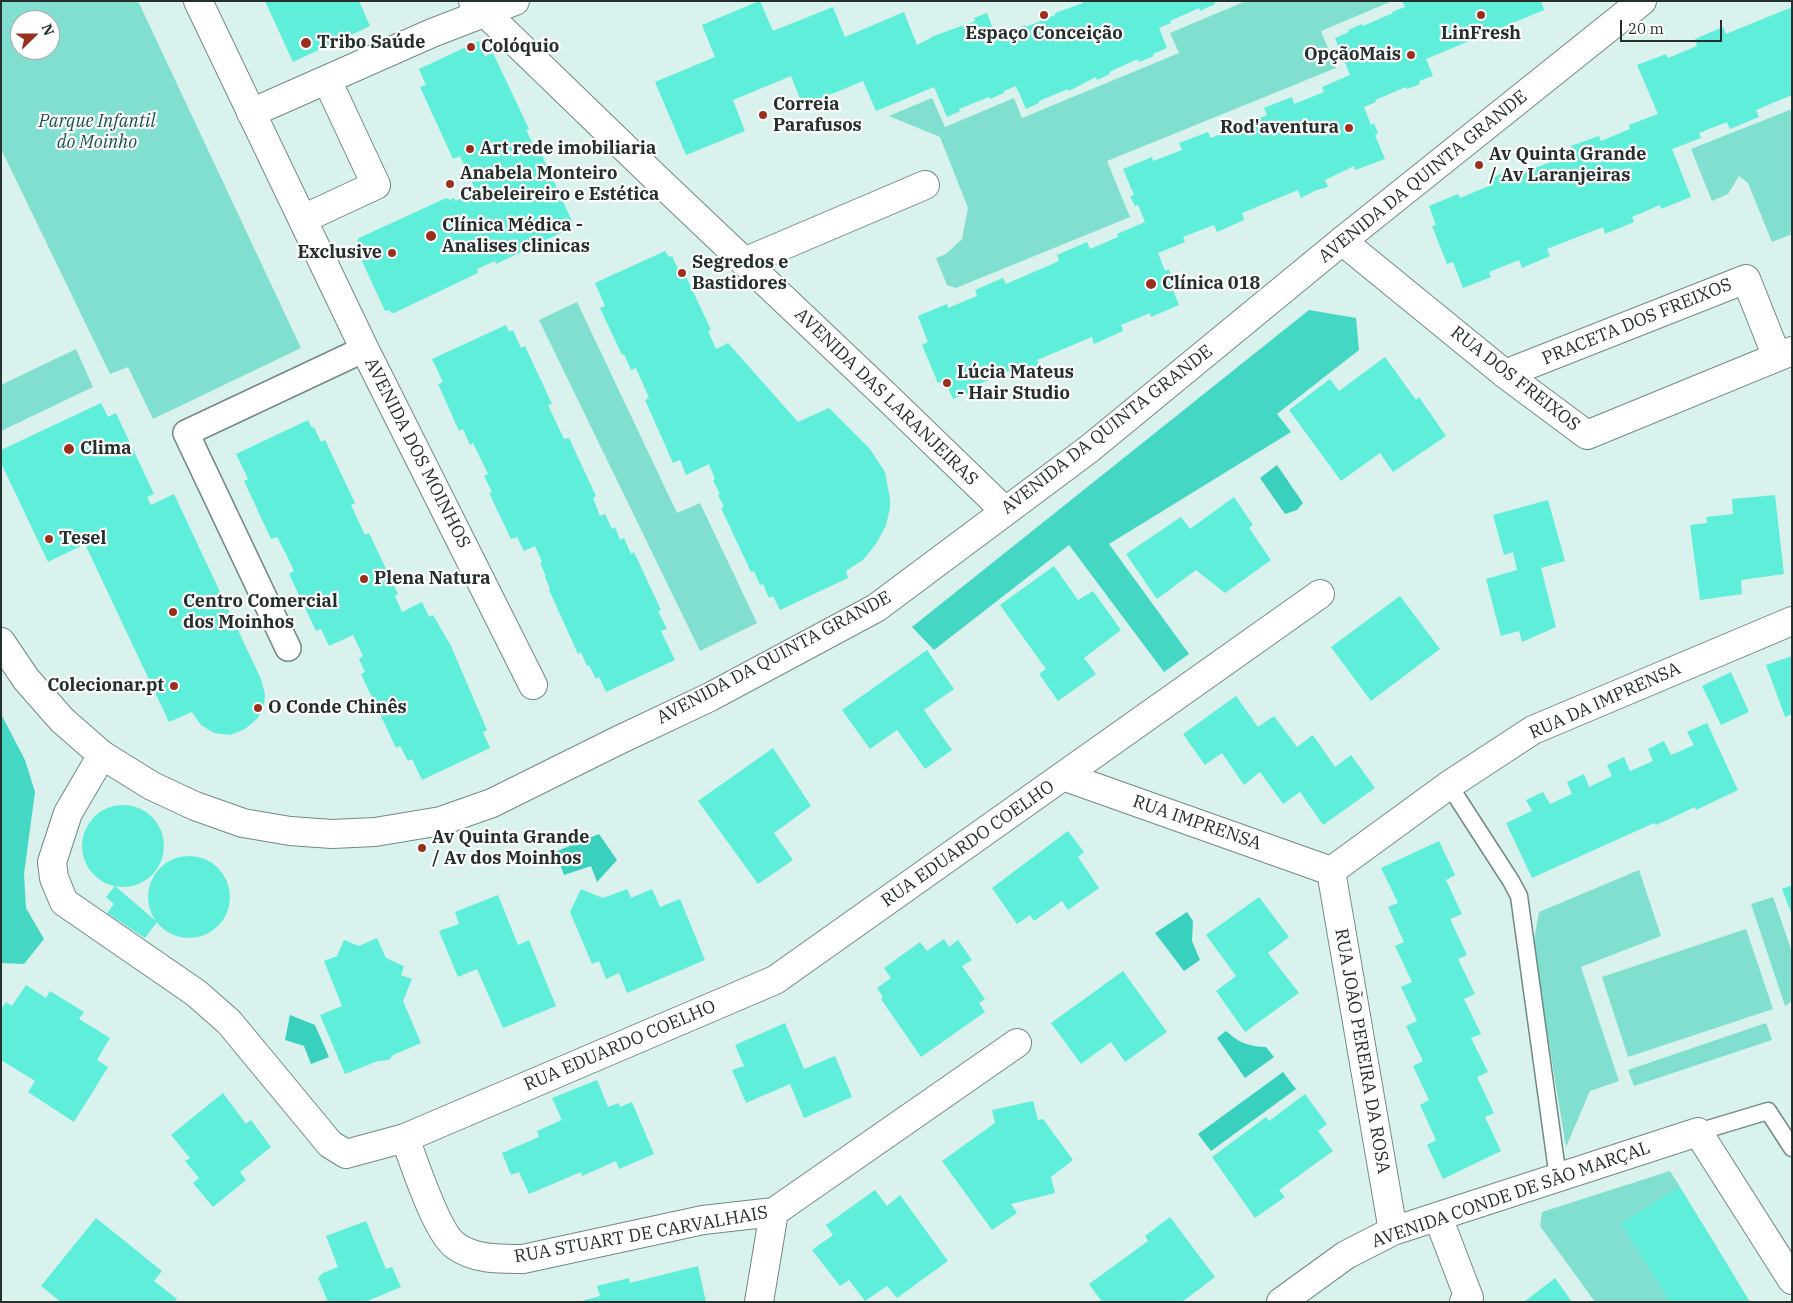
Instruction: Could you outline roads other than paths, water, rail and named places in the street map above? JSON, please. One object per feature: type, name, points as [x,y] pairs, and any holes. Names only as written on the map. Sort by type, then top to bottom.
[{"type":"street","name":"AVENIDA DOS MOINHOS","points":[[198,1],[364,350],[533,685]]},
{"type":"street","points":[[251,113],[432,33],[478,7],[515,1]]},
{"type":"street","name":"AVENIDA DA QUINTA GRANDE","points":[[1,642],[26,679],[62,720],[102,755],[152,786],[195,806],[243,823],[290,831],[332,834],[375,832],[441,821],[492,803],[710,697],[867,612],[1089,449],[1342,241],[1642,1]]},
{"type":"street","name":"AVENIDA DAS LARANJEIRAS","points":[[478,7],[1005,511]]},
{"type":"street","points":[[303,220],[376,185],[327,80]]},
{"type":"street","points":[[744,262],[925,185]]},
{"type":"street","name":"RUA DOS FREIXOS","points":[[1342,241],[1505,374],[1587,435],[1784,354]]},
{"type":"street","name":"PRACETA DOS FREIXOS","points":[[1505,374],[1746,279],[1784,354]]},
{"type":"street","points":[[288,648],[186,433],[354,354]]},
{"type":"street","name":"RUA EDUARDO COELHO","points":[[102,755],[68,813],[52,862],[54,878],[64,902],[196,993],[215,1009],[229,1022],[330,1144],[346,1154],[405,1138],[776,980],[1320,594]]},
{"type":"street","name":"RUA DA IMPRENSA","points":[[1331,870],[1449,785],[1532,730],[1792,621]]},
{"type":"street","name":"RUA IMPRENSA","points":[[1063,776],[1331,870]]},
{"type":"street","name":"RUA JOÃO PEREIRA DA ROSA","points":[[1331,870],[1393,1232]]},
{"type":"street","name":"RUA STUART DE CARVALHAIS","points":[[405,1138],[441,1230],[455,1246],[480,1256],[500,1260],[524,1259],[703,1220],[774,1212],[1017,1043]]},
{"type":"street","points":[[1698,1132],[1792,1280]]},
{"type":"street","name":"AVENIDA CONDE DE SÃO MARÇAL","points":[[1281,1302],[1346,1255],[1393,1232],[1698,1132]]},
{"type":"street","points":[[759,1302],[774,1212]]},
{"type":"street","points":[[1438,1217],[1469,1298],[1464,1302]]},
{"type":"lane","points":[[1449,785],[1519,896],[1558,1178]]},
{"type":"lane","points":[[1698,1132],[1768,1110],[1792,1148]]},
{"type":"place","name":"Espaço Conceição","points":[[1044,15]]},
{"type":"place","name":"LinFresh","points":[[1481,15]]},
{"type":"place","name":"Tribo Saúde","points":[[306,43]]},
{"type":"place","name":"Colóquio","points":[[471,47]]},
{"type":"place","name":"OpçãoMais","points":[[1411,55]]},
{"type":"place","name":"Correia Parafusos","points":[[763,115]]},
{"type":"place","name":"Rod'aventura","points":[[1349,128]]},
{"type":"place","name":"Art rede imobiliaria","points":[[470,149]]},
{"type":"place","name":"Av Quinta Grande / Av Laranjeiras","points":[[1479,165]]},
{"type":"place","name":"Anabela Monteiro Cabeleireiro e Estética","points":[[450,184]]},
{"type":"place","name":"Clínica Médica - Analises clinicas","points":[[431,236]]},
{"type":"place","name":"Exclusive","points":[[392,253]]},
{"type":"place","name":"Segredos e Bastidores","points":[[682,273]]},
{"type":"place","name":"Clínica 018","points":[[1151,284]]},
{"type":"place","name":"Lúcia Mateus - Hair Studio","points":[[947,383]]},
{"type":"place","name":"Clima","points":[[69,449]]},
{"type":"place","name":"Tesel","points":[[49,539]]},
{"type":"place","name":"Plena Natura","points":[[364,579]]},
{"type":"place","name":"Centro Comercial dos Moinhos","points":[[173,612]]},
{"type":"place","name":"Colecionar.pt","points":[[174,686]]},
{"type":"place","name":"O Conde Chinês","points":[[258,708]]},
{"type":"place","name":"Av Quinta Grande / Av dos Moinhos","points":[[422,848]]},
{"type":"park label","name":"Parque Infantil do Moinho","points":[[97,132]]}]
